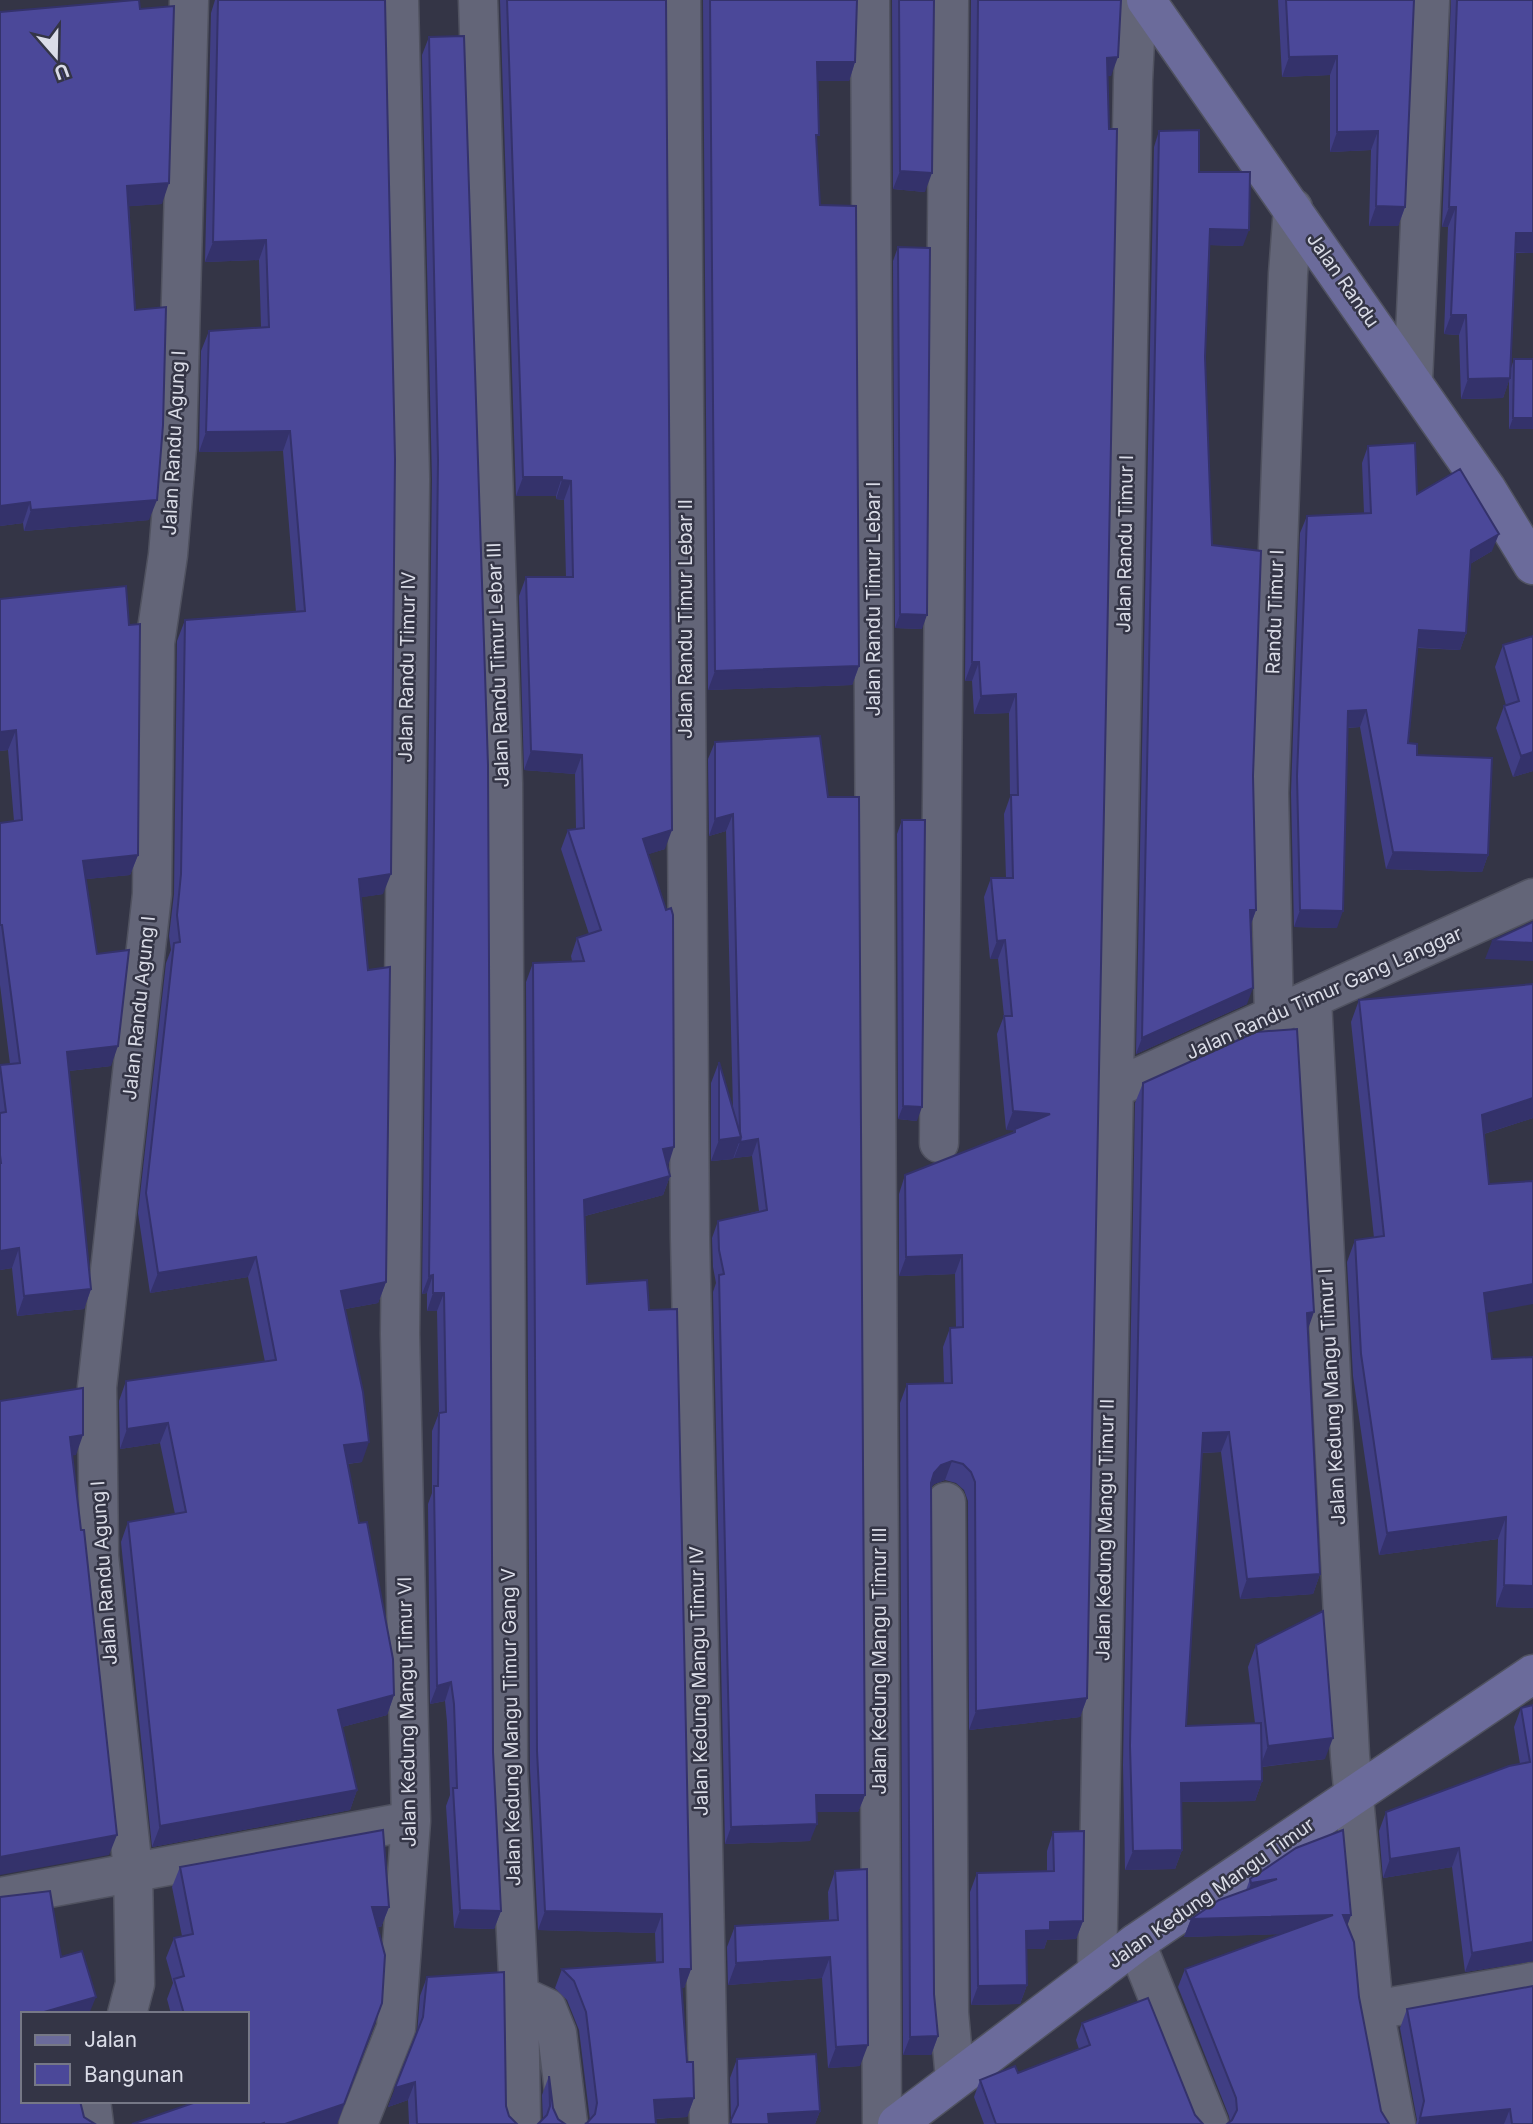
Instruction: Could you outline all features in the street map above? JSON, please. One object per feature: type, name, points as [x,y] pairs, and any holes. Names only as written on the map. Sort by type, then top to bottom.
[{"type":"main road","name":"Jalan Randu","points":[[1146,0],[1413,381],[1486,488],[1533,565]]},
{"type":"main road","name":"Jalan Kedung Mangu Timur","points":[[897,2124],[1136,1943],[1533,1674]]},
{"type":"street","name":"Jalan Randu Agung I","points":[[128,2012],[135,1984],[133,1870],[99,1556],[97,1387],[152,894],[155,643],[168,555],[177,447],[189,0]]},
{"type":"street","name":"Jalan Randu Timur IV","points":[[399,0],[410,479],[400,1334]]},
{"type":"street","name":"Jalan Randu Timur Lebar III","points":[[478,0],[503,783],[505,1329]]},
{"type":"street","name":"Jalan Randu Timur Lebar II","points":[[681,0],[690,1237]]},
{"type":"street","name":"Jalan Randu Timur Lebar I","points":[[870,0],[876,1198]]},
{"type":"street","points":[[939,1143],[948,0]]},
{"type":"street","name":"Jalan Randu Timur I","points":[[1115,1088],[1133,80],[1137,0]]},
{"type":"street","points":[[1413,381],[1430,0]]},
{"type":"street","name":"Randu Timur I","points":[[1274,1017],[1269,793],[1288,274],[1293,208]]},
{"type":"street","name":"Jalan Randu Timur Gang Langgar","points":[[1115,1088],[1533,898]]},
{"type":"street","name":"Jalan Kedung Mangu Timur I","points":[[1312,999],[1353,1795],[1374,2010],[1396,2124]]},
{"type":"street","name":"Jalan Kedung Mangu Timur II","points":[[1097,1973],[1115,1088]]},
{"type":"street","name":"Jalan Kedung Mangu Timur III","points":[[876,1198],[882,2124]]},
{"type":"street","name":"Jalan Kedung Mangu Timur IV","points":[[690,1237],[709,2124]]},
{"type":"street","name":"Jalan Kedung Mangu Timur Gang V","points":[[505,1329],[508,1770],[519,1995],[521,2124]]},
{"type":"street","name":"Jalan Kedung Mangu Timur VI","points":[[358,2124],[396,2028],[411,1821],[400,1334]]},
{"type":"street","points":[[946,1502],[949,2013],[955,2079]]},
{"type":"street","points":[[0,1897],[133,1870],[411,1821]]},
{"type":"street","points":[[1136,1943],[1209,2124]]},
{"type":"street","points":[[1374,2010],[1533,1982]]},
{"type":"street","points":[[519,1995],[547,2008],[557,2033],[568,2124]]},
{"type":"street","points":[[92,2103],[94,2124]]},
{"type":"building","points":[[139,0],[140,9],[174,6],[169,183],[127,186],[135,310],[166,307],[163,425],[157,500],[31,510],[30,502],[0,506],[0,12]]},
{"type":"building","points":[[218,0],[385,0],[395,459],[391,874],[359,879],[368,970],[390,967],[386,1282],[341,1291],[363,1392],[369,1442],[344,1445],[359,1523],[367,1522],[393,1659],[394,1695],[338,1710],[357,1790],[160,1826],[128,1522],[186,1512],[168,1423],[127,1429],[126,1381],[276,1360],[256,1257],[158,1273],[146,1193],[174,943],[180,942],[177,915],[181,874],[185,620],[305,611],[290,431],[206,432],[209,331],[269,327],[266,240],[213,242]]},
{"type":"building","points":[[507,0],[666,0],[672,830],[643,839],[666,910],[671,908],[673,915],[674,1147],[663,1149],[670,1176],[584,1200],[587,1284],[647,1280],[649,1310],[677,1309],[691,1969],[680,1969],[687,2062],[693,2062],[694,2098],[654,2100],[656,2124],[585,2124],[595,2114],[597,2103],[586,2012],[574,1981],[562,1969],[663,1962],[662,1914],[545,1911],[537,1751],[533,963],[584,961],[577,938],[601,930],[568,830],[584,828],[582,755],[531,751],[526,577],[573,577],[571,481],[562,480],[562,477],[523,477]]},
{"type":"building","points":[[710,0],[857,0],[855,62],[817,62],[819,135],[816,135],[820,205],[856,206],[859,666],[715,671]]},
{"type":"building","points":[[899,0],[934,0],[932,173],[900,171]]},
{"type":"building","points":[[978,0],[1121,0],[1118,57],[1107,58],[1109,129],[1117,129],[1087,1698],[976,1711],[975,1482],[971,1472],[963,1464],[952,1461],[941,1465],[934,1473],[931,1483],[934,1994],[938,2036],[910,2037],[907,1384],[952,1383],[950,1328],[963,1327],[962,1255],[906,1257],[905,1175],[1015,1132],[1015,1129],[1050,1114],[1013,1111],[1004,1016],[1012,1016],[1005,940],[997,941],[991,878],[1013,878],[1011,795],[1018,795],[1016,694],[981,696],[979,662],[972,662]]},
{"type":"building","points":[[1286,0],[1414,0],[1405,207],[1376,206],[1378,131],[1337,132],[1337,56],[1289,57]]},
{"type":"building","points":[[1457,0],[1533,0],[1533,233],[1516,233],[1510,378],[1468,379],[1466,315],[1451,315],[1456,207],[1449,207]]},
{"type":"building","points":[[464,36],[488,765],[493,1752],[501,1911],[460,1910],[453,1788],[457,1788],[454,1704],[451,1682],[437,1686],[434,1486],[438,1486],[439,1413],[446,1412],[444,1293],[433,1293],[433,1275],[429,1276],[438,460],[429,37]]},
{"type":"building","points":[[1199,130],[1199,172],[1250,172],[1249,230],[1210,229],[1205,357],[1212,545],[1261,551],[1253,776],[1256,910],[1250,910],[1253,988],[1142,1038],[1159,131]]},
{"type":"building","points":[[898,247],[930,248],[927,615],[900,614]]},
{"type":"building","points":[[1514,359],[1533,359],[1533,418],[1513,418]]},
{"type":"building","points":[[1415,443],[1417,494],[1460,469],[1499,534],[1471,550],[1466,633],[1419,630],[1408,743],[1417,744],[1417,755],[1492,758],[1488,855],[1393,852],[1366,710],[1348,711],[1343,911],[1300,910],[1297,776],[1307,516],[1371,513],[1368,446]]},
{"type":"building","points":[[126,586],[129,625],[140,624],[138,855],[83,861],[97,954],[129,950],[118,1046],[67,1052],[91,1289],[24,1296],[19,1248],[0,1251],[0,1113],[6,1112],[0,1065],[20,1063],[0,925],[0,823],[22,820],[16,730],[0,732],[0,599]]},
{"type":"building","points":[[1533,636],[1533,752],[1521,756],[1504,706],[1519,701],[1503,645]]},
{"type":"building","points":[[820,736],[828,797],[859,797],[865,1795],[816,1795],[817,1824],[731,1827],[719,1275],[724,1274],[719,1250],[718,1221],[767,1210],[758,1139],[740,1142],[733,814],[715,819],[715,742]]},
{"type":"building","points":[[902,820],[925,820],[922,1107],[903,1106]]},
{"type":"building","points":[[1533,922],[1533,943],[1492,941]]},
{"type":"building","points":[[1533,984],[1533,1098],[1482,1115],[1489,1184],[1533,1181],[1533,1284],[1484,1293],[1492,1359],[1533,1357],[1533,1586],[1504,1585],[1506,1517],[1387,1533],[1361,1354],[1355,1240],[1384,1236],[1359,1000]]},
{"type":"building","points":[[1297,1029],[1314,1312],[1307,1313],[1320,1574],[1247,1579],[1229,1432],[1203,1433],[1186,1726],[1261,1723],[1262,1781],[1181,1783],[1182,1850],[1133,1851],[1130,1746],[1143,1083],[1256,1032]]},
{"type":"building","points":[[719,1062],[741,1137],[719,1140]]},
{"type":"building","points":[[83,1388],[83,1435],[70,1437],[81,1530],[84,1530],[117,1835],[0,1857],[0,1401]]},
{"type":"building","points":[[1323,1611],[1333,1738],[1268,1746],[1256,1645]]},
{"type":"building","points":[[1533,1705],[1533,1942],[1472,1953],[1459,1848],[1390,1859],[1386,1812],[1509,1766],[1530,1762],[1521,1708]]},
{"type":"building","points":[[383,1830],[389,1907],[372,1907],[385,1955],[382,2003],[344,2104],[285,2124],[132,2124],[193,2103],[248,2103],[248,2012],[183,2012],[174,1979],[184,1976],[174,1938],[193,1934],[180,1867]]},
{"type":"building","points":[[1343,1830],[1351,1915],[1343,1915],[1354,1942],[1359,1997],[1381,2111],[1389,2124],[1227,2124],[1237,2110],[1236,2098],[1185,1969],[1333,1915],[1191,1919],[1219,1900],[1277,1879],[1251,1883],[1250,1879],[1296,1848]]},
{"type":"building","points":[[1084,1831],[1083,1921],[1050,1922],[1050,1930],[1026,1931],[1027,1985],[978,1986],[977,1873],[1054,1871],[1053,1832]]},
{"type":"building","points":[[867,1869],[868,2045],[836,2047],[830,1957],[736,1963],[735,1926],[838,1920],[835,1871]]},
{"type":"building","points":[[50,1891],[61,1957],[82,1951],[96,1997],[44,2012],[21,2012],[21,2103],[80,2103],[84,2117],[95,2124],[0,2124],[0,1897]]},
{"type":"building","points":[[504,1972],[506,2106],[509,2116],[517,2124],[417,2124],[415,2082],[395,2088],[423,2017],[427,1977]]},
{"type":"building","points":[[1533,1986],[1533,2124],[1512,2124],[1510,2109],[1420,2118],[1424,2101],[1407,2009]]},
{"type":"building","points":[[1148,1998],[1195,2115],[1203,2124],[996,2124],[980,2080],[1015,2066],[1018,2073],[1090,2045],[1082,2023]]},
{"type":"building","points":[[816,2054],[820,2111],[768,2114],[769,2124],[731,2124],[738,2105],[737,2059]]},
{"type":"building","points":[[549,2076],[553,2108],[558,2119],[565,2124],[538,2124],[547,2115],[550,2106]]}]
